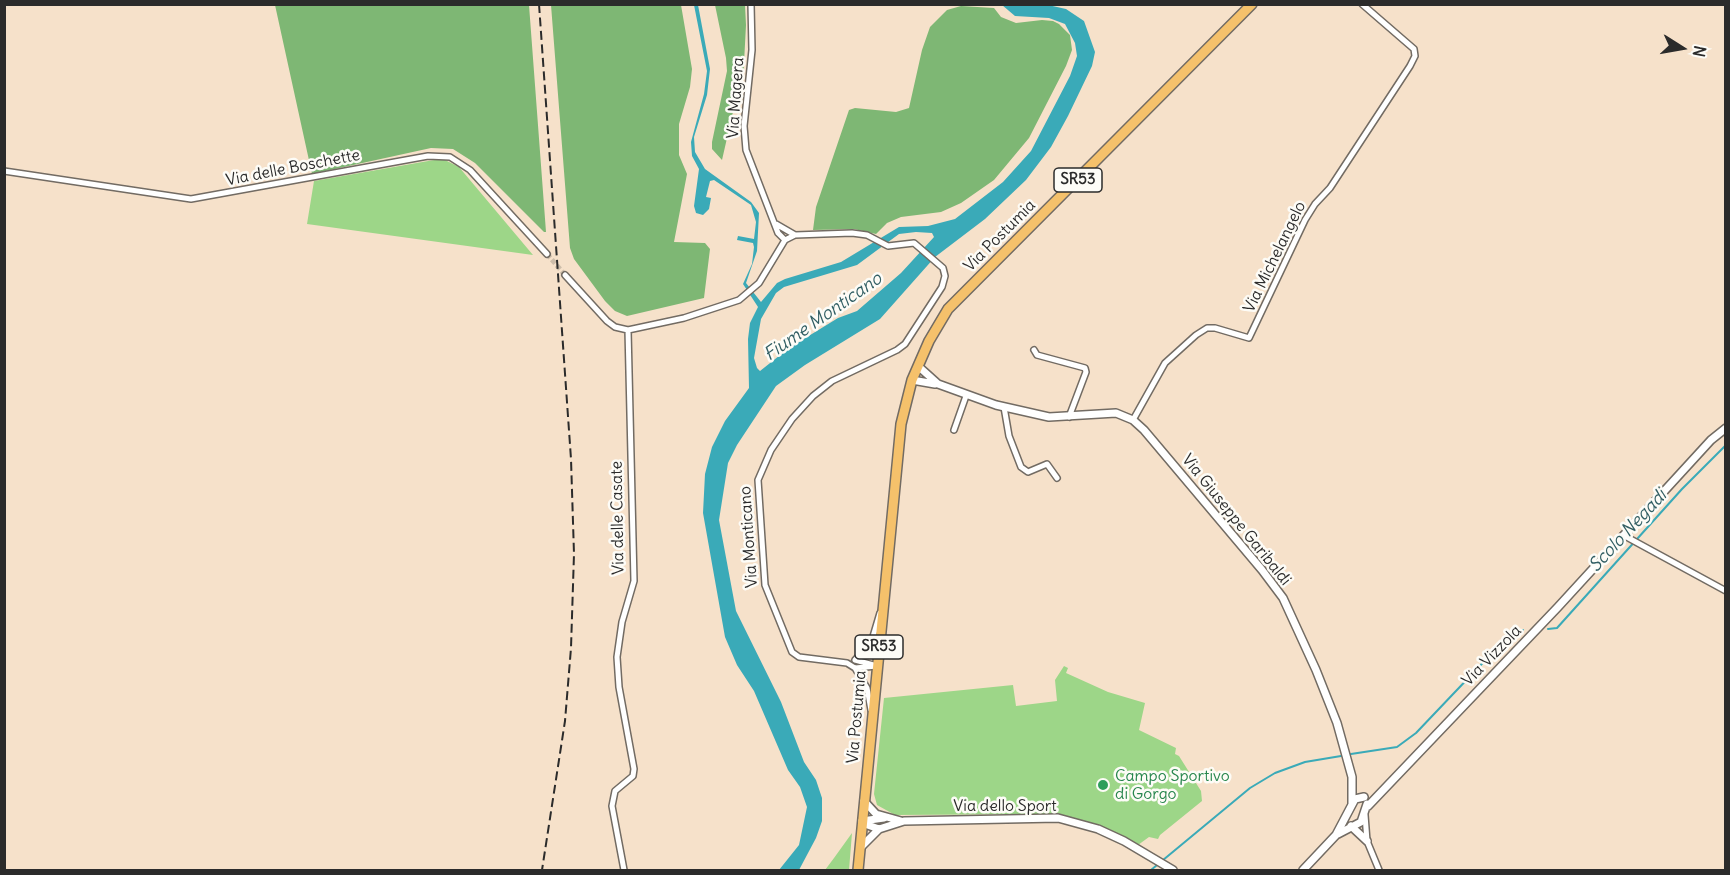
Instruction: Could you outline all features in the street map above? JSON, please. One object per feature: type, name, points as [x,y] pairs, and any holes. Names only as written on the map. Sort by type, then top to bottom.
[{"type":"main road","name":"Via Postumia","points":[[858,870],[901,424],[915,374],[948,309],[1252,4]]},
{"type":"street","name":"Via Magera","points":[[751,4],[752,50],[744,126],[746,150],[753,174],[776,224],[778,250]]},
{"type":"street","name":"Via Michelangelo","points":[[1133,420],[1166,363],[1207,327],[1249,338],[1305,220],[1315,204],[1330,188],[1410,66],[1415,56],[1414,49],[1362,4]]},
{"type":"street","name":"Via delle Boschette","points":[[4,171],[191,199],[439,156],[455,160],[470,170],[547,254]]},
{"type":"street","points":[[776,224],[795,235]]},
{"type":"street","points":[[778,233],[785,240]]},
{"type":"street","name":"Via Monticano","points":[[795,235],[852,233],[888,246],[914,243],[942,266],[945,276],[942,287],[905,344],[832,381],[813,396],[785,428],[760,472],[757,488],[765,585],[779,626],[792,652],[799,657],[848,663],[855,668]]},
{"type":"street","points":[[565,275],[607,321],[615,327],[628,330],[728,306],[747,296],[785,240],[795,235]]},
{"type":"street","name":"Via delle Casate","points":[[624,870],[612,806],[615,791],[633,776],[634,769],[619,687],[617,657],[622,622],[634,581],[628,330]]},
{"type":"street","points":[[1034,350],[1037,355],[1085,368],[1086,372],[1069,417]]},
{"type":"street","points":[[915,374],[966,396],[1049,417],[1116,413],[1133,420]]},
{"type":"street","points":[[915,374],[938,384]]},
{"type":"street","points":[[954,430],[966,396]]},
{"type":"street","points":[[1004,407],[1009,436],[1021,467],[1028,472],[1047,464],[1057,478]]},
{"type":"street","name":"Via Giuseppe Garibaldi","points":[[1133,420],[1263,570],[1283,598],[1316,670],[1344,745],[1352,777]]},
{"type":"street","name":"Via Vizzola","points":[[1365,815],[1368,806],[1378,793],[1626,536],[1704,447],[1725,428]]},
{"type":"street","points":[[1626,536],[1725,591]]},
{"type":"street","points":[[848,663],[855,660],[872,640],[883,606]]},
{"type":"street","points":[[855,660],[877,666]]},
{"type":"street","points":[[873,713],[867,698],[867,688],[855,668],[877,666]]},
{"type":"street","points":[[1352,777],[1368,806]]},
{"type":"street","points":[[1303,870],[1336,835],[1347,819],[1352,804],[1352,777]]},
{"type":"street","points":[[1352,804],[1363,796],[1378,793]]},
{"type":"street","points":[[864,801],[876,814],[904,821]]},
{"type":"street","points":[[1336,835],[1361,822],[1365,815]]},
{"type":"street","points":[[1365,815],[1367,841],[1379,870]]},
{"type":"street","points":[[862,822],[887,818]]},
{"type":"street","name":"Via dello Sport","points":[[879,829],[904,821],[1058,818],[1098,829],[1173,870]]},
{"type":"street","points":[[1347,819],[1367,841]]},
{"type":"street","points":[[860,849],[879,829],[862,822]]},
{"type":"green space","points":[[275,5],[529,5],[546,232],[475,163],[453,149],[431,148],[312,174]]},
{"type":"green space","points":[[551,5],[681,5],[692,69],[690,87],[679,124],[679,155],[687,174],[674,242],[705,243],[710,249],[704,298],[627,316],[615,311],[605,301],[574,259],[570,248]]},
{"type":"green space","points":[[715,5],[745,5],[746,25],[743,82],[738,90],[722,160],[712,149],[727,71]]},
{"type":"green space","points":[[961,6],[994,8],[1001,17],[1016,23],[1053,21],[1070,35],[1072,50],[1066,66],[1029,138],[994,180],[961,203],[941,212],[901,217],[887,223],[876,234],[854,229],[813,230],[816,207],[849,110],[855,108],[896,112],[909,108],[922,50],[930,27],[947,10]]},
{"type":"green space","points":[[445,160],[459,167],[533,255],[307,224],[314,181]]},
{"type":"green space","points":[[1064,666],[1068,668],[1066,673],[1108,692],[1145,703],[1139,730],[1176,748],[1175,754],[1179,756],[1201,791],[1202,801],[1158,839],[1149,837],[1138,845],[1095,824],[1049,814],[895,815],[877,805],[874,794],[884,698],[1013,685],[1016,706],[1057,701],[1055,680]]},
{"type":"green space","points":[[852,833],[849,870],[825,870],[834,858]]},
{"type":"water","points":[[694,5],[698,5],[710,69],[707,95],[694,137],[695,152],[705,169],[751,202],[759,213],[757,251],[746,283],[761,302],[777,283],[841,262],[899,227],[928,226],[955,219],[1003,182],[1031,151],[1070,76],[1077,56],[1075,43],[1065,24],[1049,18],[1015,16],[1002,5],[1048,5],[1066,9],[1084,21],[1095,52],[1092,66],[1068,116],[1051,147],[1026,180],[985,219],[935,257],[880,319],[805,365],[776,386],[737,445],[728,463],[719,520],[736,611],[781,702],[804,762],[816,780],[822,798],[822,821],[799,870],[779,870],[799,845],[807,807],[800,787],[788,770],[754,691],[737,665],[725,637],[703,513],[705,474],[712,447],[725,421],[749,388],[748,339],[750,323],[758,307],[743,284],[752,264],[753,243],[737,240],[738,236],[754,239],[756,222],[751,205],[714,180],[710,181],[706,197],[711,198],[709,209],[703,215],[696,213],[694,206],[699,169],[692,156],[691,142],[704,94],[707,71]],"holes":[[[932,233],[934,237],[901,273],[857,311],[838,318],[789,348],[760,371],[757,368],[754,358],[761,319],[776,293],[784,287],[857,265],[899,234]]]},
{"type":"waterway","name":"Scolo Negadi","points":[[1548,629],[1557,628],[1682,489],[1726,445]]},
{"type":"waterway","name":"Scolo Negadi","points":[[1351,754],[1397,747],[1416,733],[1514,630],[1523,630]]},
{"type":"waterway","name":"Scolo Negadi","points":[[1151,870],[1250,788],[1275,773],[1305,762],[1341,756]]},
{"type":"tunnel","points":[[547,254],[565,275]]},
{"type":"railway","points":[[539,4],[571,459],[574,554],[571,648],[565,721],[542,870]]},
{"type":"place","name":"Campo Sportivo di Gorgo","points":[[1103,785]]},
{"type":"water label","name":"Fiume Monticano","points":[[823,317]]}]
